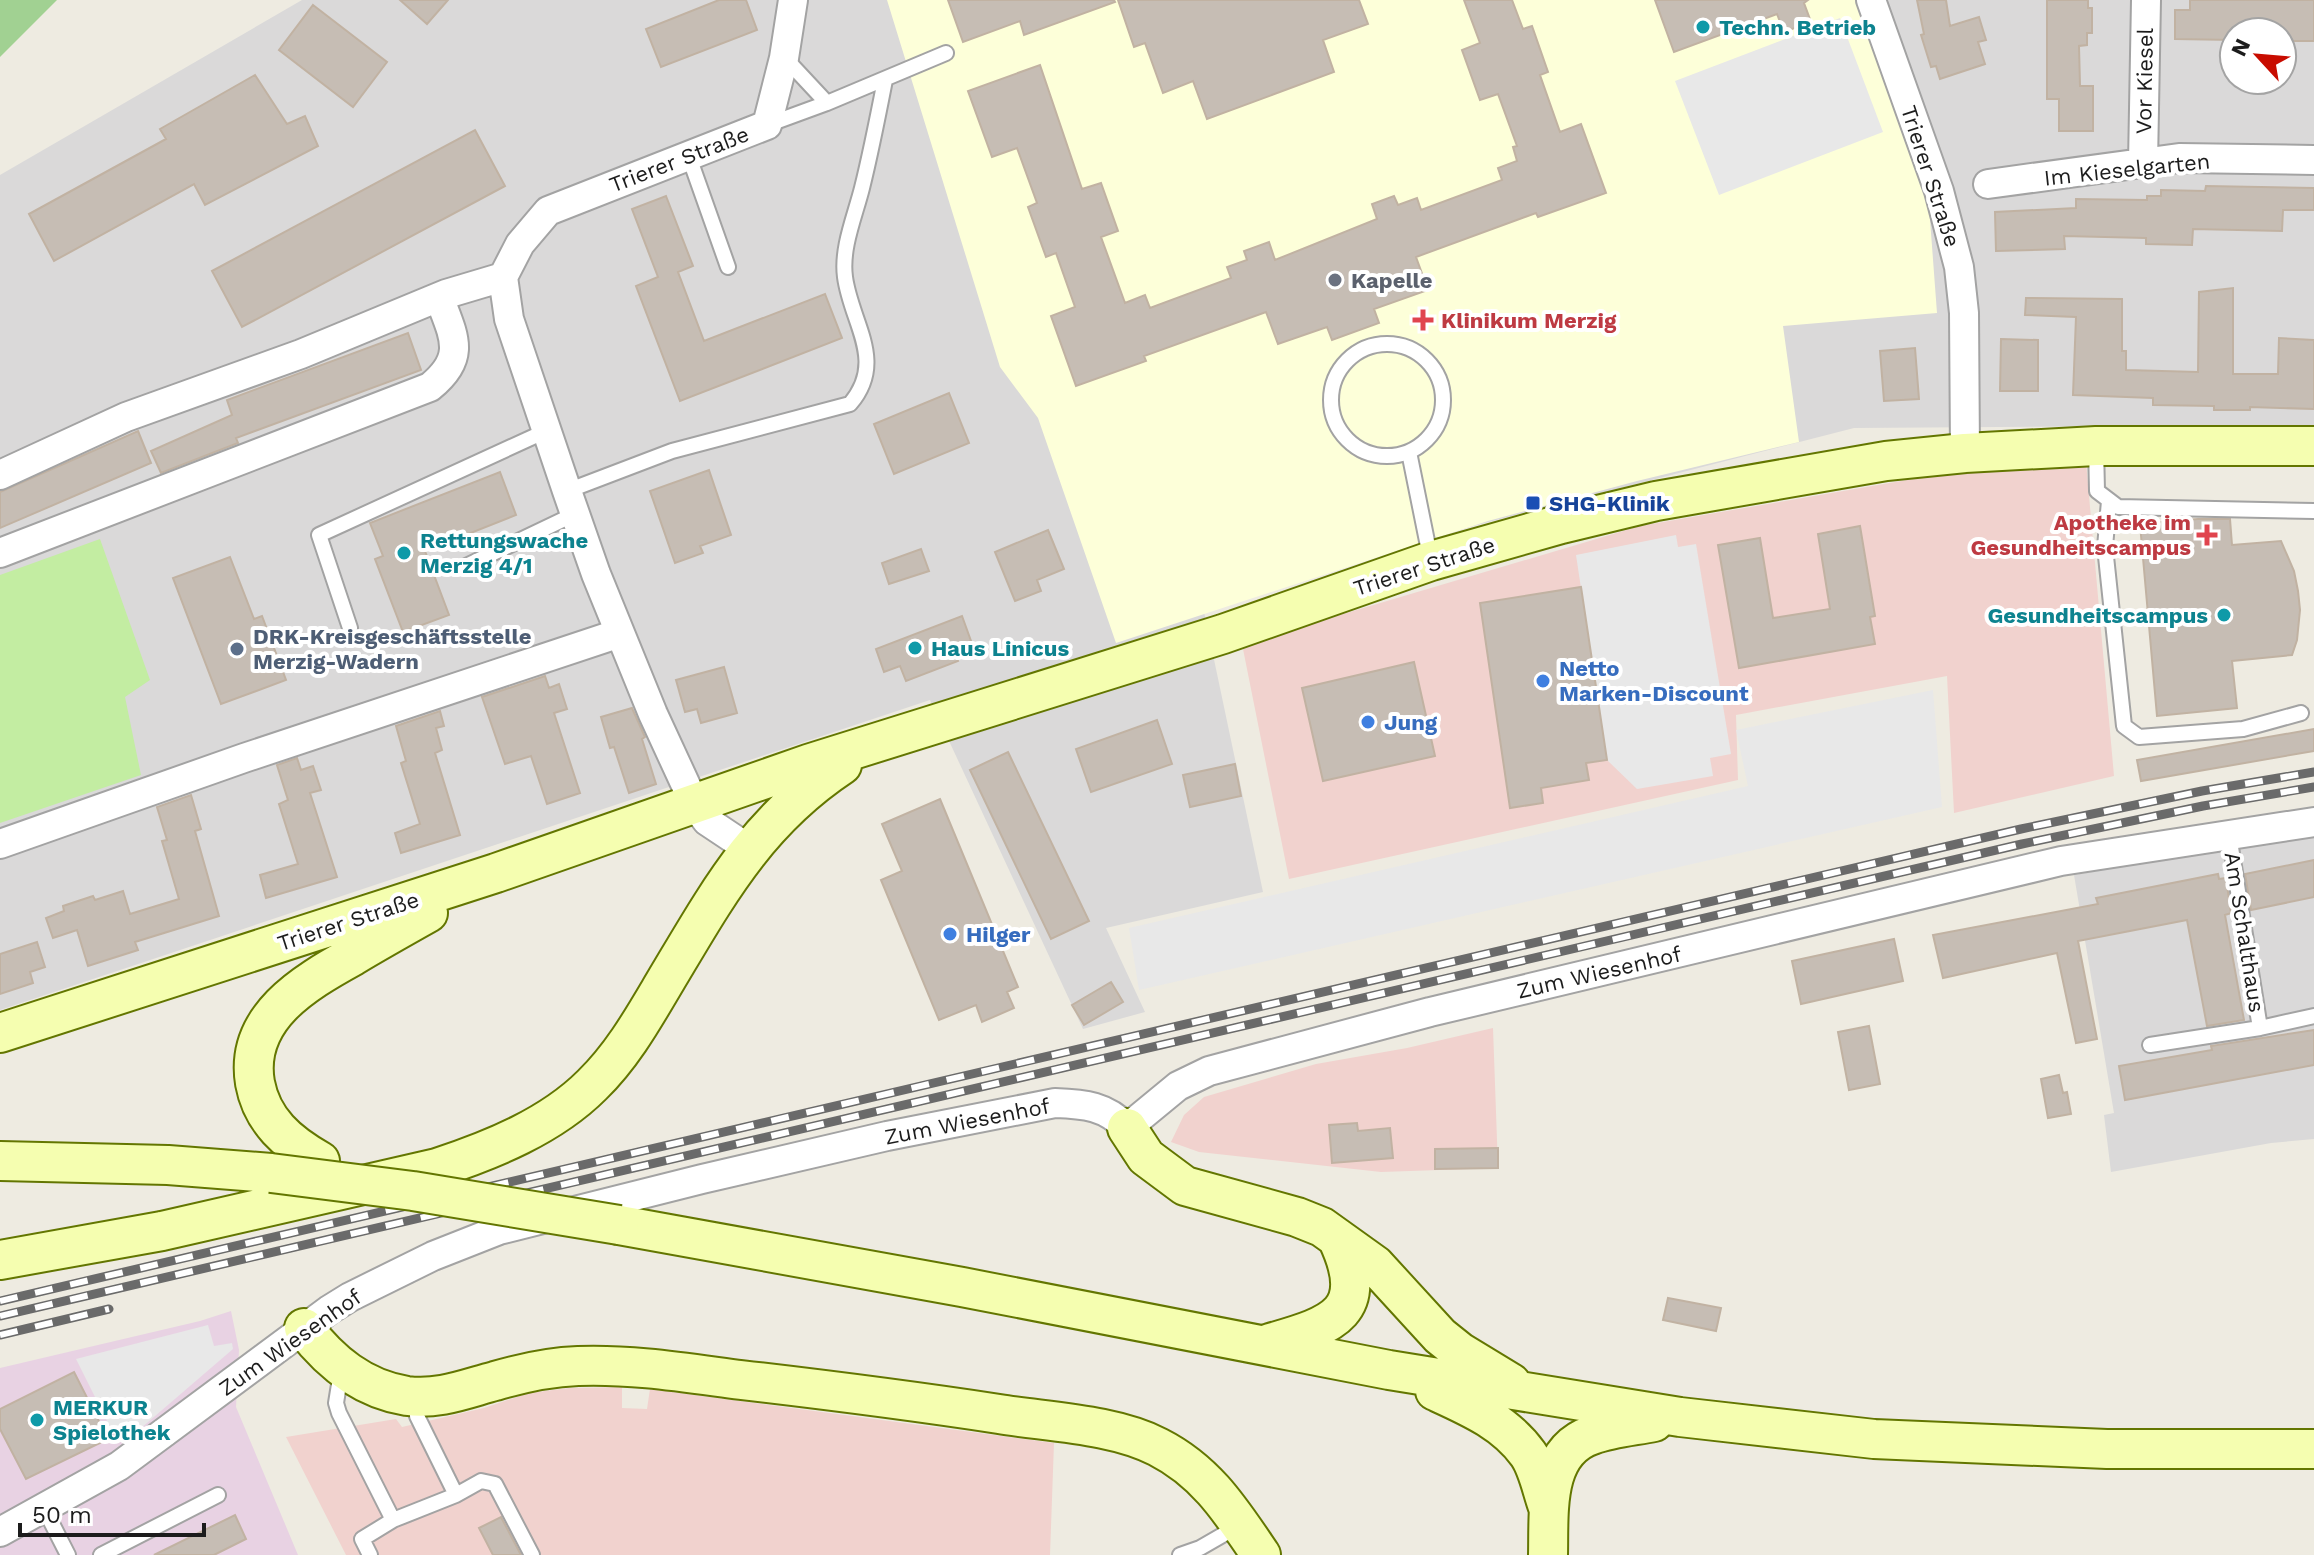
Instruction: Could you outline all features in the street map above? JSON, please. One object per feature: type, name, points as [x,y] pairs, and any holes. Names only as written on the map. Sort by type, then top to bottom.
[{"type":"main road","name":"Trierer Straße","points":[[0,1033],[496,873],[808,764],[1223,634],[1431,561],[1561,524],[1656,501],[1886,461],[2096,446],[2314,446]]},
{"type":"main road","name":"Trierer Straße","points":[[0,1260],[162,1231],[437,1168],[473,1156],[539,1125],[591,1086],[617,1057],[749,849],[812,785],[852,759],[897,736]]},
{"type":"main road","points":[[413,1191],[320,1161],[296,1148],[281,1134],[266,1114],[256,1089],[253,1068],[258,1040],[272,1014],[291,994],[496,873]]},
{"type":"main road","points":[[1127,1128],[1146,1157],[1185,1186],[1297,1217],[1322,1227],[1375,1265],[1440,1336],[1460,1352],[1527,1393]]},
{"type":"main road","points":[[0,1161],[168,1165],[271,1173],[413,1191],[619,1225],[1389,1370],[1680,1417],[1874,1439],[2107,1449],[2314,1449]]},
{"type":"main road","points":[[1265,1345],[1310,1332],[1341,1313],[1349,1297],[1351,1282],[1346,1257],[1337,1238]]},
{"type":"main road","points":[[304,1328],[321,1350],[341,1368],[382,1389],[417,1397],[445,1396],[534,1371],[623,1365],[890,1398],[1118,1433],[1156,1446],[1194,1469],[1217,1493],[1251,1540]]},
{"type":"main road","points":[[1389,1370],[1487,1414],[1529,1455],[1549,1510]]},
{"type":"main road","points":[[1548,1555],[1549,1510],[1555,1470],[1562,1455],[1573,1444],[1592,1435],[1680,1417]]},
{"type":"street","name":"Trierer Straße","points":[[503,277],[520,244],[548,211],[767,125],[784,58],[793,0]]},
{"type":"street","name":"Trierer Straße","points":[[1871,0],[1939,191],[1959,267],[1964,313],[1965,453]]},
{"type":"street","name":"Vor Kiesel","points":[[2143,163],[2146,0]]},
{"type":"street","name":"Im Kieselgarten","points":[[1988,184],[2179,158],[2314,160]]},
{"type":"street","points":[[0,475],[126,417],[301,354],[439,297],[503,277],[509,319],[546,431],[653,714],[695,805],[707,821],[749,849]]},
{"type":"street","points":[[0,553],[430,387],[447,374],[454,358],[451,330],[439,297]]},
{"type":"street","points":[[0,844],[244,758],[620,633]]},
{"type":"street","name":"Zum Wiesenhof","points":[[0,1532],[119,1466],[146,1435],[350,1297],[384,1279],[499,1230],[887,1136],[1055,1103],[1083,1104],[1104,1109],[1127,1128],[1178,1086],[1209,1071],[1430,1012],[2061,861],[2314,822]]},
{"type":"lane","points":[[767,125],[946,53]]},
{"type":"lane","points":[[784,58],[827,103]]},
{"type":"lane","points":[[466,566],[571,503],[672,451],[850,404],[862,390],[868,357],[845,277],[847,246],[885,80]]},
{"type":"lane","points":[[688,154],[728,267]]},
{"type":"lane","points":[[1391,343],[1407,346],[1427,360],[1441,382],[1444,398],[1438,423],[1424,443],[1409,452],[1392,456],[1374,455],[1358,448],[1336,422],[1331,404],[1338,372],[1360,351],[1375,345],[1391,343]]},
{"type":"lane","points":[[350,628],[319,535],[546,431]]},
{"type":"lane","points":[[2096,446],[2097,491],[2118,507],[2314,511]]},
{"type":"lane","points":[[1409,452],[1431,561]]},
{"type":"lane","points":[[2109,501],[2105,547],[2124,726],[2139,737],[2243,729],[2301,713]]},
{"type":"lane","name":"Am Schalthaus","points":[[2229,835],[2260,1028]]},
{"type":"lane","name":"Am Schalthaus","points":[[2150,1045],[2260,1028],[2314,1016]]},
{"type":"lane","points":[[341,1368],[336,1403],[339,1413],[393,1520]]},
{"type":"lane","points":[[417,1397],[417,1416],[456,1495]]},
{"type":"lane","points":[[370,1555],[362,1539],[393,1520],[456,1495],[481,1481],[495,1484],[532,1555]]},
{"type":"lane","points":[[101,1555],[218,1495]]},
{"type":"lane","points":[[44,1508],[68,1555]]},
{"type":"lane","points":[[1180,1555],[1200,1548],[1251,1540]]},
{"type":"shaded area","points":[[302,0],[2314,0],[2314,425],[1854,428],[1473,526],[1204,612],[1263,892],[1106,928],[1145,1012],[1083,1029],[930,700],[0,1010],[0,175]]},
{"type":"shaded area","name":"Klinikum Merzig","points":[[887,0],[1874,0],[1929,206],[1937,313],[1783,326],[1799,442],[1488,521],[1116,643],[1038,418],[1000,367]]},
{"type":"shaded area","points":[[1840,18],[1883,132],[1719,195],[1675,81]]},
{"type":"shaded area","points":[[2086,462],[2114,776],[1954,813],[1947,676],[1736,715],[1738,780],[1289,879],[1242,644],[1640,526],[1936,475]]},
{"type":"shaded area","points":[[1676,535],[1678,547],[1696,544],[1731,754],[1710,758],[1713,776],[1637,789],[1607,760],[1576,555]]},
{"type":"shaded area","points":[[1933,690],[1942,807],[1139,990],[1129,928],[1748,786],[1736,730]]},
{"type":"shaded area","points":[[2314,833],[2314,1139],[2271,1143],[2111,1172],[2104,1115],[2114,1113],[2074,875]]},
{"type":"shaded area","points":[[1493,1028],[1498,1168],[1381,1172],[1199,1152],[1171,1142],[1184,1115],[1204,1097],[1316,1064],[1407,1048]]},
{"type":"shaded area","points":[[231,1311],[239,1350],[236,1407],[298,1555],[0,1555],[0,1368]]},
{"type":"shaded area","points":[[208,1325],[214,1346],[232,1343],[233,1349],[133,1435],[130,1428],[115,1437],[76,1359]]},
{"type":"shaded area","points":[[622,1387],[622,1408],[647,1409],[650,1389],[1054,1443],[1050,1555],[346,1555],[286,1437],[396,1419],[402,1427],[484,1408],[529,1393],[569,1388]]},
{"type":"green space","points":[[0,0],[57,0],[0,57]]},
{"type":"green space","points":[[100,539],[150,680],[125,697],[141,775],[0,823],[0,575]]},
{"type":"building","points":[[400,0],[448,0],[427,24]]},
{"type":"building","points":[[719,0],[746,0],[757,30],[661,67],[646,29]]},
{"type":"building","points":[[948,0],[1115,2],[1024,35],[1020,21],[963,42]]},
{"type":"building","points":[[1118,0],[1359,0],[1368,24],[1323,40],[1334,72],[1207,119],[1193,81],[1163,93],[1145,43],[1134,47]]},
{"type":"building","points":[[1464,0],[1512,0],[1523,29],[1532,26],[1548,72],[1540,75],[1560,132],[1581,124],[1606,193],[1538,217],[1536,213],[1416,257],[1428,290],[1374,309],[1379,323],[1332,340],[1327,327],[1278,344],[1266,312],[1144,356],[1146,361],[1076,386],[1051,316],[1075,307],[1056,253],[1046,257],[1028,207],[1037,203],[1017,148],[992,157],[968,91],[1040,65],[1082,189],[1101,183],[1118,231],[1101,237],[1125,303],[1145,295],[1150,308],[1231,278],[1227,267],[1247,260],[1244,251],[1269,242],[1275,260],[1377,219],[1372,204],[1394,196],[1398,205],[1417,198],[1421,210],[1502,180],[1498,168],[1517,161],[1513,147],[1517,146],[1498,94],[1480,100],[1462,50],[1480,43]]},
{"type":"building","name":"Techn. Betrieb","points":[[1655,0],[1808,0],[1804,3],[1811,22],[1784,32],[1777,14],[1674,52]]},
{"type":"building","points":[[1917,0],[1946,0],[1950,26],[1979,17],[1986,40],[1978,42],[1985,64],[1940,79],[1936,66],[1931,67],[1921,35],[1924,34]]},
{"type":"building","points":[[2047,0],[2088,0],[2088,8],[2092,8],[2092,33],[2087,33],[2087,45],[2079,46],[2080,86],[2093,86],[2093,131],[2059,131],[2059,99],[2047,99]]},
{"type":"building","points":[[2190,0],[2314,0],[2314,41],[2298,41],[2298,16],[2218,16],[2218,40],[2175,39],[2175,10],[2190,10]]},
{"type":"building","points":[[313,5],[387,62],[353,107],[279,50]]},
{"type":"building","points":[[255,75],[287,124],[305,116],[318,146],[205,205],[194,184],[54,261],[29,214],[166,139],[160,129]]},
{"type":"building","points":[[475,130],[505,186],[242,327],[212,271]]},
{"type":"building","points":[[2206,186],[2314,188],[2314,210],[2283,210],[2282,231],[2193,229],[2192,245],[2146,244],[2146,238],[2064,236],[2065,249],[1996,251],[1995,212],[2076,208],[2076,199],[2147,200],[2147,196],[2161,196],[2161,190],[2205,191]]},
{"type":"building","points":[[666,196],[693,266],[678,272],[704,341],[825,294],[842,338],[680,401],[636,286],[658,277],[632,209]]},
{"type":"building","points":[[2233,288],[2233,374],[2278,374],[2279,338],[2314,340],[2314,409],[2250,407],[2250,410],[2214,410],[2214,406],[2153,405],[2153,398],[2073,395],[2076,317],[2025,315],[2026,298],[2122,299],[2122,351],[2126,351],[2126,370],[2198,372],[2199,292]]},
{"type":"building","points":[[408,333],[421,370],[236,438],[238,443],[161,473],[151,451],[232,415],[227,400]]},
{"type":"building","points":[[2001,339],[2038,340],[2038,391],[2000,391]]},
{"type":"building","points":[[1915,348],[1919,399],[1884,401],[1880,351]]},
{"type":"building","points":[[949,393],[969,443],[894,474],[874,424]]},
{"type":"building","points":[[138,431],[151,463],[0,528],[0,492]]},
{"type":"building","points":[[709,470],[731,535],[700,546],[703,553],[675,563],[650,491]]},
{"type":"building","name":"Rettungswache Merzig 4/1","points":[[500,472],[516,515],[425,551],[449,615],[403,632],[375,559],[383,556],[370,523]]},
{"type":"building","name":"Gesundheitscampus","points":[[2230,519],[2232,545],[2281,541],[2294,571],[2298,591],[2297,640],[2292,655],[2232,661],[2237,708],[2157,716],[2140,524]]},
{"type":"building","points":[[1860,526],[1875,616],[1870,617],[1875,644],[1739,668],[1718,545],[1760,538],[1773,618],[1830,609],[1818,534]]},
{"type":"building","points":[[1048,530],[1064,569],[1037,580],[1041,591],[1015,601],[995,552]]},
{"type":"building","points":[[921,549],[929,571],[889,584],[882,563]]},
{"type":"building","name":"DRK-Kreisgeschäftsstelle Merzig-Wadern","points":[[230,557],[254,619],[262,616],[286,680],[221,704],[173,578]]},
{"type":"building","name":"Netto Marken-Discount","points":[[1581,587],[1607,760],[1586,763],[1589,780],[1541,788],[1543,803],[1510,808],[1480,603]]},
{"type":"building","name":"Haus Linicus","points":[[962,616],[971,641],[953,648],[958,661],[906,681],[900,666],[884,672],[876,649]]},
{"type":"building","name":"Jung","points":[[1414,662],[1435,756],[1323,781],[1302,688]]},
{"type":"building","points":[[724,667],[737,713],[701,723],[697,709],[685,712],[676,680]]},
{"type":"building","points":[[545,676],[549,688],[559,684],[567,709],[554,713],[580,793],[547,804],[531,756],[505,764],[482,697]]},
{"type":"building","points":[[632,708],[645,737],[642,739],[656,784],[629,793],[601,717]]},
{"type":"building","points":[[440,711],[444,726],[436,728],[442,750],[435,753],[460,835],[401,853],[395,833],[420,824],[401,763],[406,761],[396,726]]},
{"type":"building","points":[[1157,720],[1172,764],[1091,792],[1076,749]]},
{"type":"building","points":[[2314,729],[2314,751],[2141,781],[2137,760]]},
{"type":"building","points":[[1008,752],[1089,921],[1051,939],[970,770]]},
{"type":"building","points":[[297,758],[301,770],[313,766],[321,790],[310,793],[337,877],[266,898],[260,875],[298,864],[279,804],[288,800],[277,765]]},
{"type":"building","points":[[1235,764],[1241,796],[1190,807],[1183,775]]},
{"type":"building","points":[[191,795],[201,829],[195,831],[219,916],[135,942],[138,950],[88,966],[77,930],[53,938],[46,918],[64,911],[63,906],[93,896],[95,900],[123,891],[130,914],[179,899],[162,841],[167,840],[157,807]]},
{"type":"building","name":"Hilger","points":[[940,799],[1018,987],[1007,992],[1014,1008],[982,1022],[976,1005],[939,1020],[881,880],[902,871],[882,824]]},
{"type":"building","points":[[2314,860],[2314,897],[2251,910],[2245,874]]},
{"type":"building","points":[[2218,874],[2219,879],[2226,878],[2231,913],[2225,915],[2244,1020],[2207,1026],[2187,920],[2078,941],[2097,1039],[2076,1043],[2057,953],[1943,978],[1933,935],[2098,904],[2096,898]]},
{"type":"building","points":[[1894,939],[1903,981],[1801,1004],[1792,961]]},
{"type":"building","points":[[37,942],[45,967],[30,972],[33,983],[0,994],[0,954]]},
{"type":"building","points":[[1111,982],[1123,1002],[1084,1025],[1072,1005]]},
{"type":"building","points":[[1869,1026],[1880,1084],[1849,1090],[1838,1032]]},
{"type":"building","points":[[2314,1030],[2314,1065],[2125,1100],[2119,1066],[2212,1050],[2211,1046]]},
{"type":"building","points":[[2059,1075],[2063,1093],[2067,1092],[2071,1114],[2048,1118],[2041,1079]]},
{"type":"building","points":[[1357,1123],[1358,1131],[1390,1128],[1393,1158],[1332,1163],[1329,1125]]},
{"type":"building","points":[[1498,1148],[1498,1168],[1435,1169],[1435,1149]]},
{"type":"building","points":[[1668,1298],[1721,1308],[1716,1331],[1663,1320]]},
{"type":"building","points":[[74,1372],[108,1439],[26,1479],[0,1429],[0,1409]]},
{"type":"building","points":[[235,1515],[246,1539],[214,1555],[154,1555]]},
{"type":"building","points":[[501,1517],[521,1555],[493,1555],[479,1528]]},
{"type":"railway","points":[[0,1301],[2021,829],[2202,791],[2314,772]]},
{"type":"railway","points":[[0,1316],[2022,844],[2203,806],[2314,787]]},
{"type":"railway","points":[[0,1335],[109,1309]]},
{"type":"place","name":"Techn. Betrieb","points":[[1703,27]]},
{"type":"place","name":"Kapelle","points":[[1335,280]]},
{"type":"place","name":"Klinikum Merzig","points":[[1423,320]]},
{"type":"place","name":"SHG-Klinik","points":[[1533,503]]},
{"type":"place","name":"Apotheke im Gesundheitscampus","points":[[2207,535]]},
{"type":"place","name":"Rettungswache Merzig 4/1","points":[[404,553]]},
{"type":"place","name":"Gesundheitscampus","points":[[2224,615]]},
{"type":"place","name":"Haus Linicus","points":[[915,648]]},
{"type":"place","name":"DRK-Kreisgeschäftsstelle Merzig-Wadern","points":[[237,649]]},
{"type":"place","name":"Netto Marken-Discount","points":[[1543,681]]},
{"type":"place","name":"Jung","points":[[1368,722]]},
{"type":"place","name":"Hilger","points":[[950,934]]},
{"type":"place","name":"MERKUR Spielothek","points":[[37,1420]]}]
